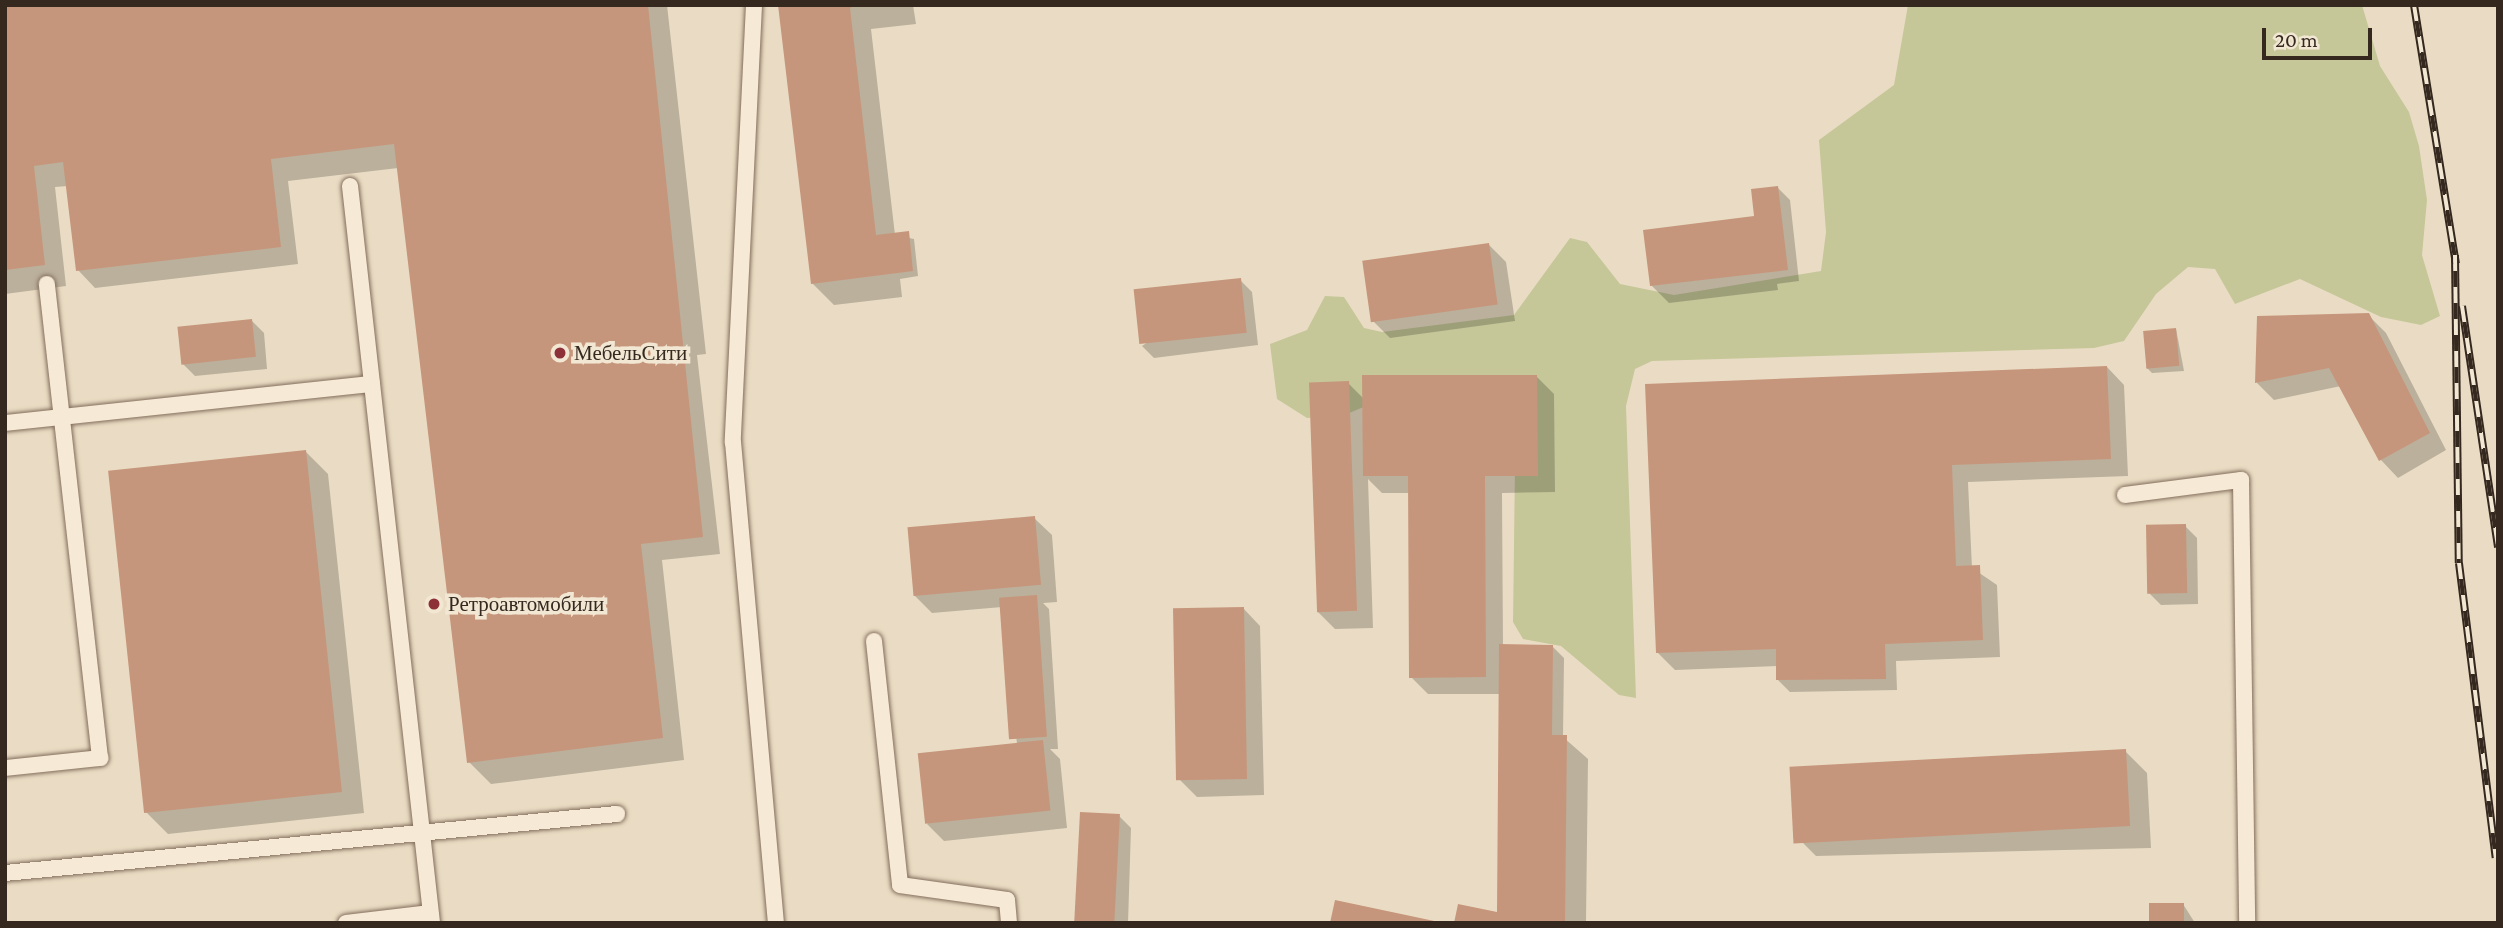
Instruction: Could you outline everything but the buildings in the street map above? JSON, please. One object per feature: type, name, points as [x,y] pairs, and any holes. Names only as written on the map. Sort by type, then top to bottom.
[{"type":"lane","points":[[754,5],[733,442],[776,923]]},
{"type":"lane","points":[[346,923],[431,918],[350,186]]},
{"type":"lane","points":[[5,768],[100,758],[47,284]]},
{"type":"lane","points":[[5,423],[372,384]]},
{"type":"lane","points":[[2125,495],[2241,480],[2247,923]]},
{"type":"lane","points":[[874,641],[900,885],[1007,900],[1009,923]]},
{"type":"lane","points":[[5,873],[617,814]]},
{"type":"green space","points":[[1908,5],[2362,5],[2380,66],[2409,112],[2419,146],[2427,200],[2422,255],[2440,316],[2421,325],[2381,317],[2300,279],[2235,304],[2215,269],[2188,267],[2156,294],[2124,341],[2094,348],[1652,361],[1635,369],[1626,406],[1636,698],[1619,695],[1561,646],[1523,639],[1513,622],[1515,465],[1414,386],[1342,416],[1307,418],[1277,399],[1270,344],[1307,330],[1325,296],[1344,297],[1364,328],[1382,332],[1514,315],[1570,238],[1587,242],[1620,284],[1674,295],[1821,271],[1826,232],[1819,140],[1894,85]]},
{"type":"railway","points":[[2414,5],[2456,264]]},
{"type":"railway","points":[[2455,255],[2459,563],[2496,858]]},
{"type":"railway","points":[[2462,306],[2498,547]]},
{"type":"place","name":"МебельСити","points":[[560,353]]},
{"type":"place","name":"Ретроавтомобили","points":[[434,604]]}]
